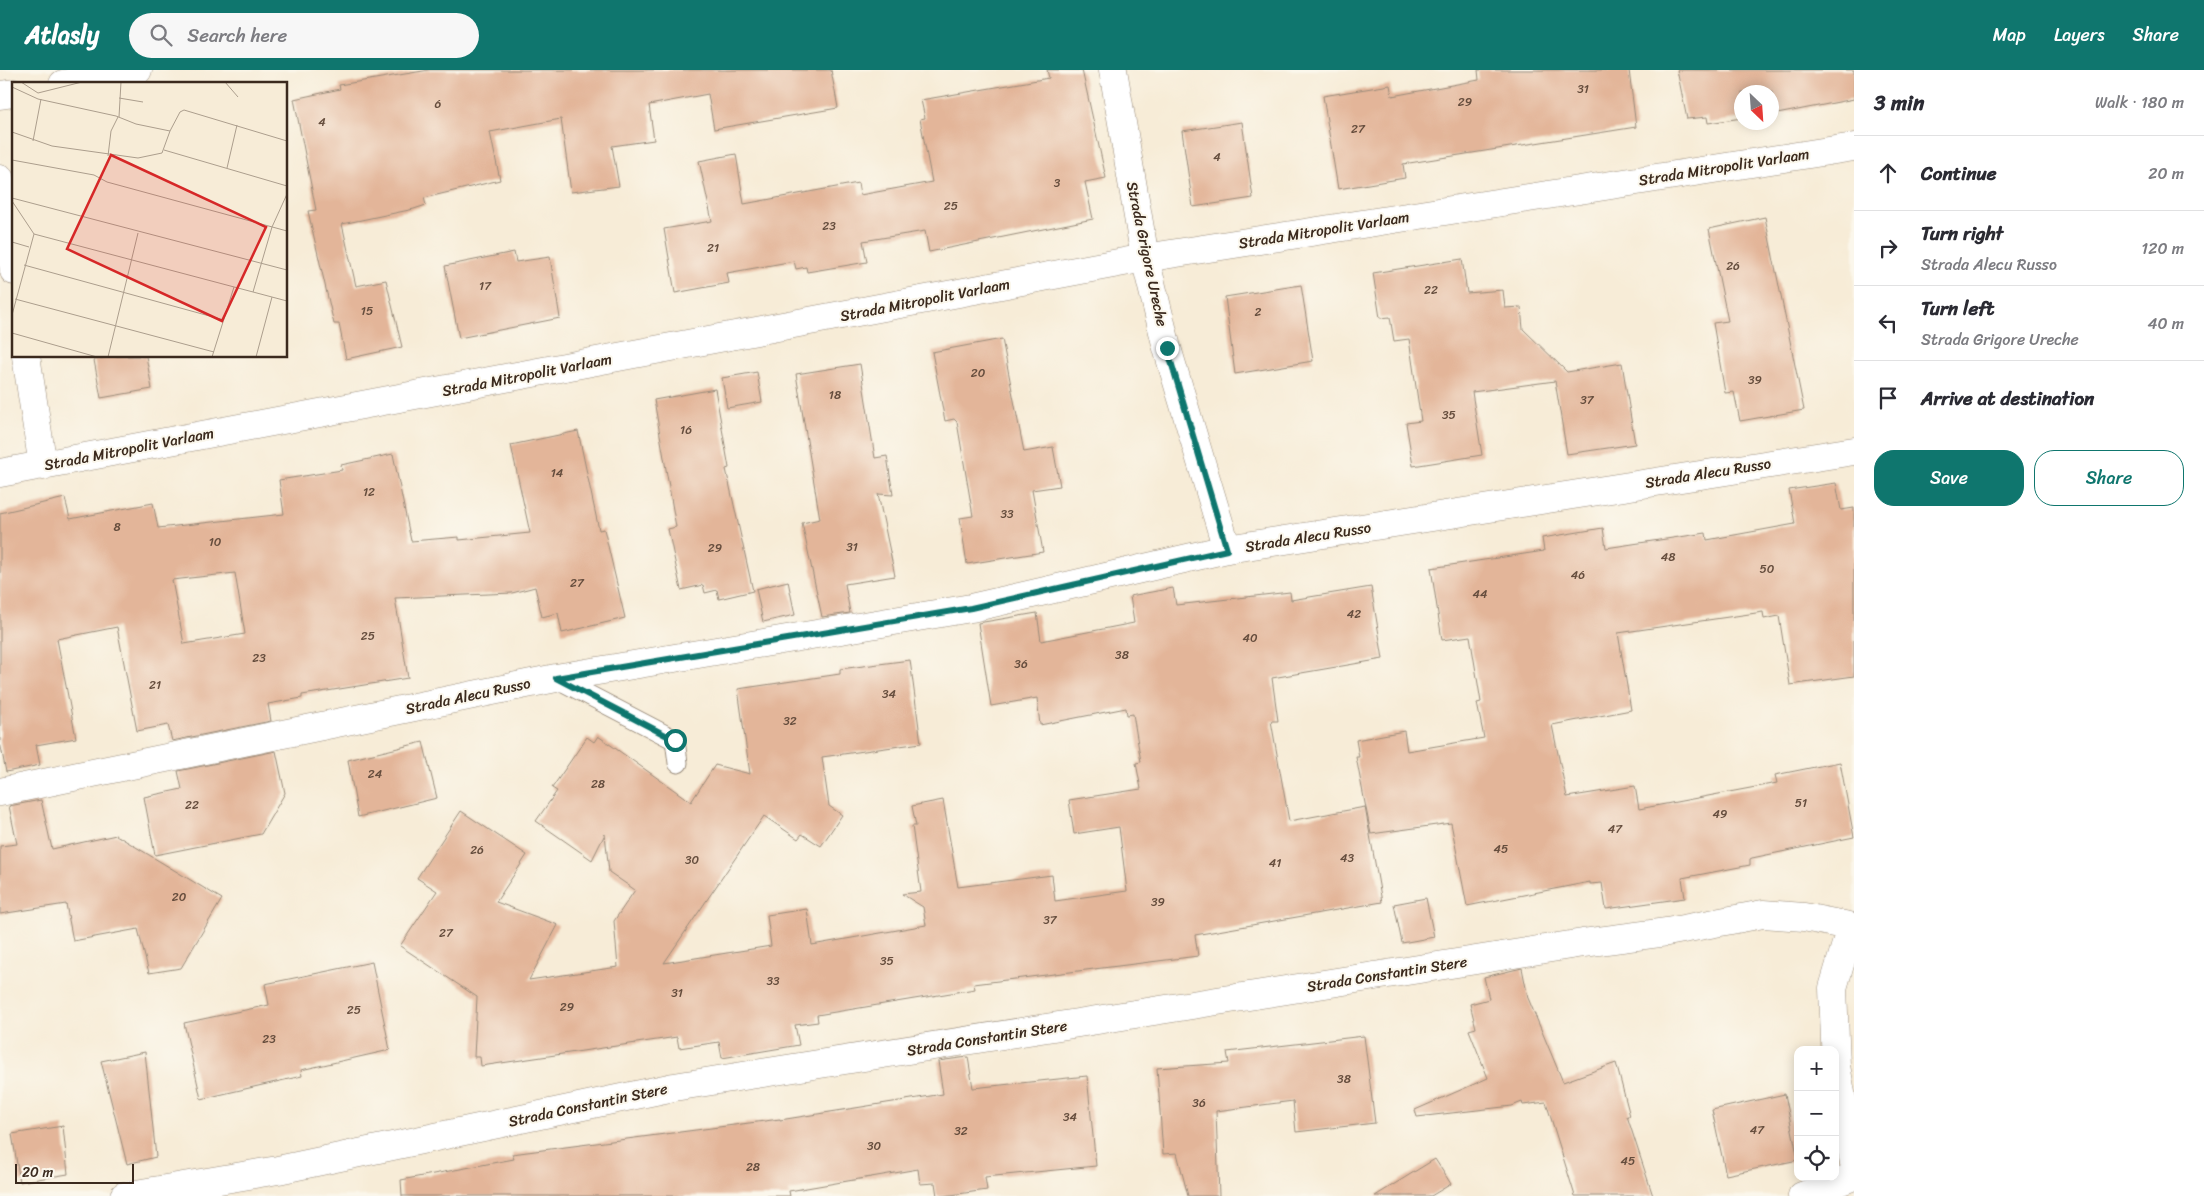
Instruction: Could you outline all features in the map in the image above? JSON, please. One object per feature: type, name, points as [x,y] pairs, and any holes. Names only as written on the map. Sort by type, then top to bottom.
[{"type":"street","points":[[74,82],[138,70]]},
{"type":"street","name":"Strada Grigore Ureche","points":[[1113,70],[1145,258],[1167,348],[1227,550]]},
{"type":"street","name":"Strada Mitropolit Varlaam","points":[[0,473],[1145,258],[1854,147]]},
{"type":"street","points":[[0,179],[12,258]]},
{"type":"street","points":[[26,358],[43,466]]},
{"type":"street","name":"Strada Alecu Russo","points":[[0,792],[556,678],[971,608],[1227,550],[1854,451]]},
{"type":"street","name":"Strada Constantin Stere","points":[[124,1196],[278,1170],[674,1087],[1763,914],[1804,917],[1852,927]]},
{"type":"street","points":[[1852,927],[1833,988],[1836,1066],[1854,1163]]},
{"type":"street","points":[[1802,1196],[1854,1176]]},
{"type":"lane","points":[[556,678],[675,740],[678,764]]},
{"type":"building","points":[[429,70],[831,70],[838,108],[714,129],[708,94],[649,105],[654,140],[612,146],[619,186],[571,192],[561,119],[490,132],[500,180],[424,198],[426,205],[414,209],[342,224],[356,286],[386,280],[402,347],[346,359],[339,324],[334,324],[308,211],[316,210],[294,99],[340,89],[339,85]]},
{"type":"building","points":[[1047,70],[1082,70],[1106,178],[1085,182],[1093,219],[929,252],[925,231],[863,241],[867,262],[807,272],[806,267],[796,269],[794,261],[727,273],[729,283],[675,293],[664,229],[712,221],[699,161],[736,154],[744,204],[858,183],[860,195],[932,182],[920,119],[925,118],[921,100],[1049,78]]},
{"type":"building","points":[[1478,70],[1629,70],[1636,127],[1403,164],[1405,178],[1338,189],[1323,96],[1390,85],[1392,96],[1479,80]]},
{"type":"building","points":[[1677,70],[1854,70],[1854,99],[1779,114],[1779,85],[1734,85],[1734,119],[1708,123],[1707,117],[1687,119]]},
{"type":"building","points":[[1242,122],[1253,198],[1193,207],[1182,131]]},
{"type":"building","points":[[1765,217],[1804,410],[1740,421],[1734,392],[1725,393],[1713,323],[1728,321],[1709,229]]},
{"type":"building","points":[[514,252],[516,262],[550,257],[560,318],[459,338],[445,266]]},
{"type":"building","points":[[1462,259],[1467,293],[1503,290],[1505,308],[1521,307],[1523,329],[1567,372],[1622,363],[1635,444],[1567,454],[1555,381],[1472,392],[1482,455],[1413,466],[1406,423],[1421,421],[1409,339],[1394,341],[1390,317],[1380,318],[1373,273]]},
{"type":"building","points":[[1301,285],[1313,361],[1235,374],[1225,297]]},
{"type":"building","points":[[1002,339],[1024,452],[1053,447],[1060,486],[1032,490],[1043,552],[967,564],[960,518],[973,516],[957,422],[954,419],[945,421],[932,352]]},
{"type":"building","points":[[102,358],[146,358],[152,389],[101,398],[94,360]]},
{"type":"building","points":[[860,364],[875,458],[887,456],[893,495],[878,494],[895,576],[845,584],[850,613],[822,617],[802,523],[820,519],[796,374]]},
{"type":"building","points":[[757,372],[762,402],[727,408],[722,378]]},
{"type":"building","points":[[715,389],[729,468],[726,469],[753,591],[719,599],[717,590],[705,593],[703,585],[681,590],[668,529],[676,527],[654,400]]},
{"type":"building","points":[[578,431],[599,530],[604,529],[625,618],[562,633],[558,613],[542,617],[535,587],[512,593],[395,598],[408,678],[302,695],[302,698],[268,704],[271,721],[172,741],[168,725],[137,731],[117,627],[57,639],[76,738],[36,745],[40,765],[6,772],[0,742],[0,513],[65,498],[70,519],[153,503],[158,528],[284,514],[279,480],[342,470],[341,465],[393,454],[411,541],[459,537],[459,540],[530,533],[511,445]],"holes":[[[235,573],[245,634],[184,644],[172,580]]]},
{"type":"building","points":[[1836,483],[1841,510],[1854,508],[1854,676],[1790,685],[1779,616],[1764,619],[1763,612],[1618,633],[1631,710],[1552,725],[1567,797],[1635,786],[1639,809],[1777,783],[1775,775],[1840,762],[1854,837],[1752,858],[1750,859],[1750,865],[1682,878],[1685,898],[1606,909],[1602,883],[1590,884],[1590,882],[1467,906],[1451,823],[1371,834],[1356,757],[1359,757],[1356,740],[1404,731],[1407,751],[1484,738],[1477,703],[1481,702],[1470,636],[1442,640],[1431,568],[1544,551],[1542,538],[1603,528],[1606,548],[1706,533],[1707,540],[1795,524],[1789,490]]},
{"type":"building","points":[[788,581],[795,615],[763,622],[756,589]]},
{"type":"building","points":[[1371,587],[1383,659],[1272,678],[1278,721],[1271,721],[1289,821],[1365,807],[1382,902],[1195,935],[1198,956],[974,984],[975,989],[817,1015],[818,1022],[795,1025],[799,1045],[722,1058],[719,1042],[679,1048],[677,1037],[481,1066],[480,1057],[474,1057],[477,997],[400,946],[437,891],[417,878],[461,811],[527,855],[496,902],[558,925],[529,980],[618,967],[614,921],[635,890],[609,872],[605,834],[592,860],[536,821],[557,791],[552,788],[587,737],[594,742],[598,736],[691,802],[715,765],[750,774],[738,689],[840,674],[840,669],[910,660],[921,743],[822,757],[829,806],[842,815],[821,846],[802,834],[798,839],[764,816],[664,963],[771,946],[767,915],[807,909],[812,945],[926,925],[923,907],[902,894],[921,892],[912,826],[916,826],[912,806],[943,800],[958,887],[1052,875],[1055,901],[1127,891],[1119,827],[1074,834],[1069,800],[1141,789],[1136,763],[1141,762],[1133,714],[1127,715],[1126,708],[1040,725],[1037,698],[991,706],[978,623],[1037,613],[1041,641],[1134,623],[1130,596],[1173,588],[1176,605],[1290,592],[1291,600]]},
{"type":"building","points":[[423,742],[437,798],[358,817],[348,760]]},
{"type":"building","points":[[276,751],[285,793],[261,834],[155,855],[144,797],[182,789],[178,771]]},
{"type":"building","points":[[41,800],[52,849],[116,835],[222,899],[181,968],[149,973],[138,929],[73,941],[66,904],[0,914],[0,846],[17,844],[9,806]]},
{"type":"building","points":[[1426,898],[1434,937],[1402,943],[1394,904]]},
{"type":"building","points":[[372,962],[390,1050],[301,1070],[302,1076],[201,1099],[184,1023],[269,1005],[265,984]]},
{"type":"building","points":[[1522,968],[1528,998],[1563,1082],[1616,1063],[1630,1116],[1627,1116],[1653,1196],[1575,1196],[1546,1102],[1523,1105],[1522,1102],[1512,1106],[1417,1117],[1415,1110],[1488,1078],[1469,1030],[1476,1028],[1470,1004],[1489,999],[1484,977]]},
{"type":"building","points":[[1364,1036],[1375,1123],[1296,1132],[1293,1101],[1216,1111],[1219,1196],[1188,1196],[1177,1153],[1163,1154],[1157,1068],[1229,1063],[1227,1052]]},
{"type":"building","points":[[145,1052],[156,1157],[127,1164],[101,1061]]},
{"type":"building","points":[[968,1057],[973,1088],[1087,1076],[1096,1166],[985,1177],[987,1190],[943,1196],[937,1196],[935,1183],[920,1184],[918,1169],[789,1191],[790,1196],[402,1196],[401,1180],[514,1159],[512,1154],[780,1120],[943,1094],[938,1061]]},
{"type":"building","points":[[1785,1094],[1794,1140],[1794,1161],[1726,1175],[1712,1110]]},
{"type":"building","points":[[63,1126],[68,1174],[20,1182],[12,1134]]},
{"type":"building","points":[[1435,1159],[1451,1184],[1431,1196],[1375,1196]]},
{"type":"route","points":[[675,740],[556,678],[971,608],[1227,550],[1167,348]]}]
